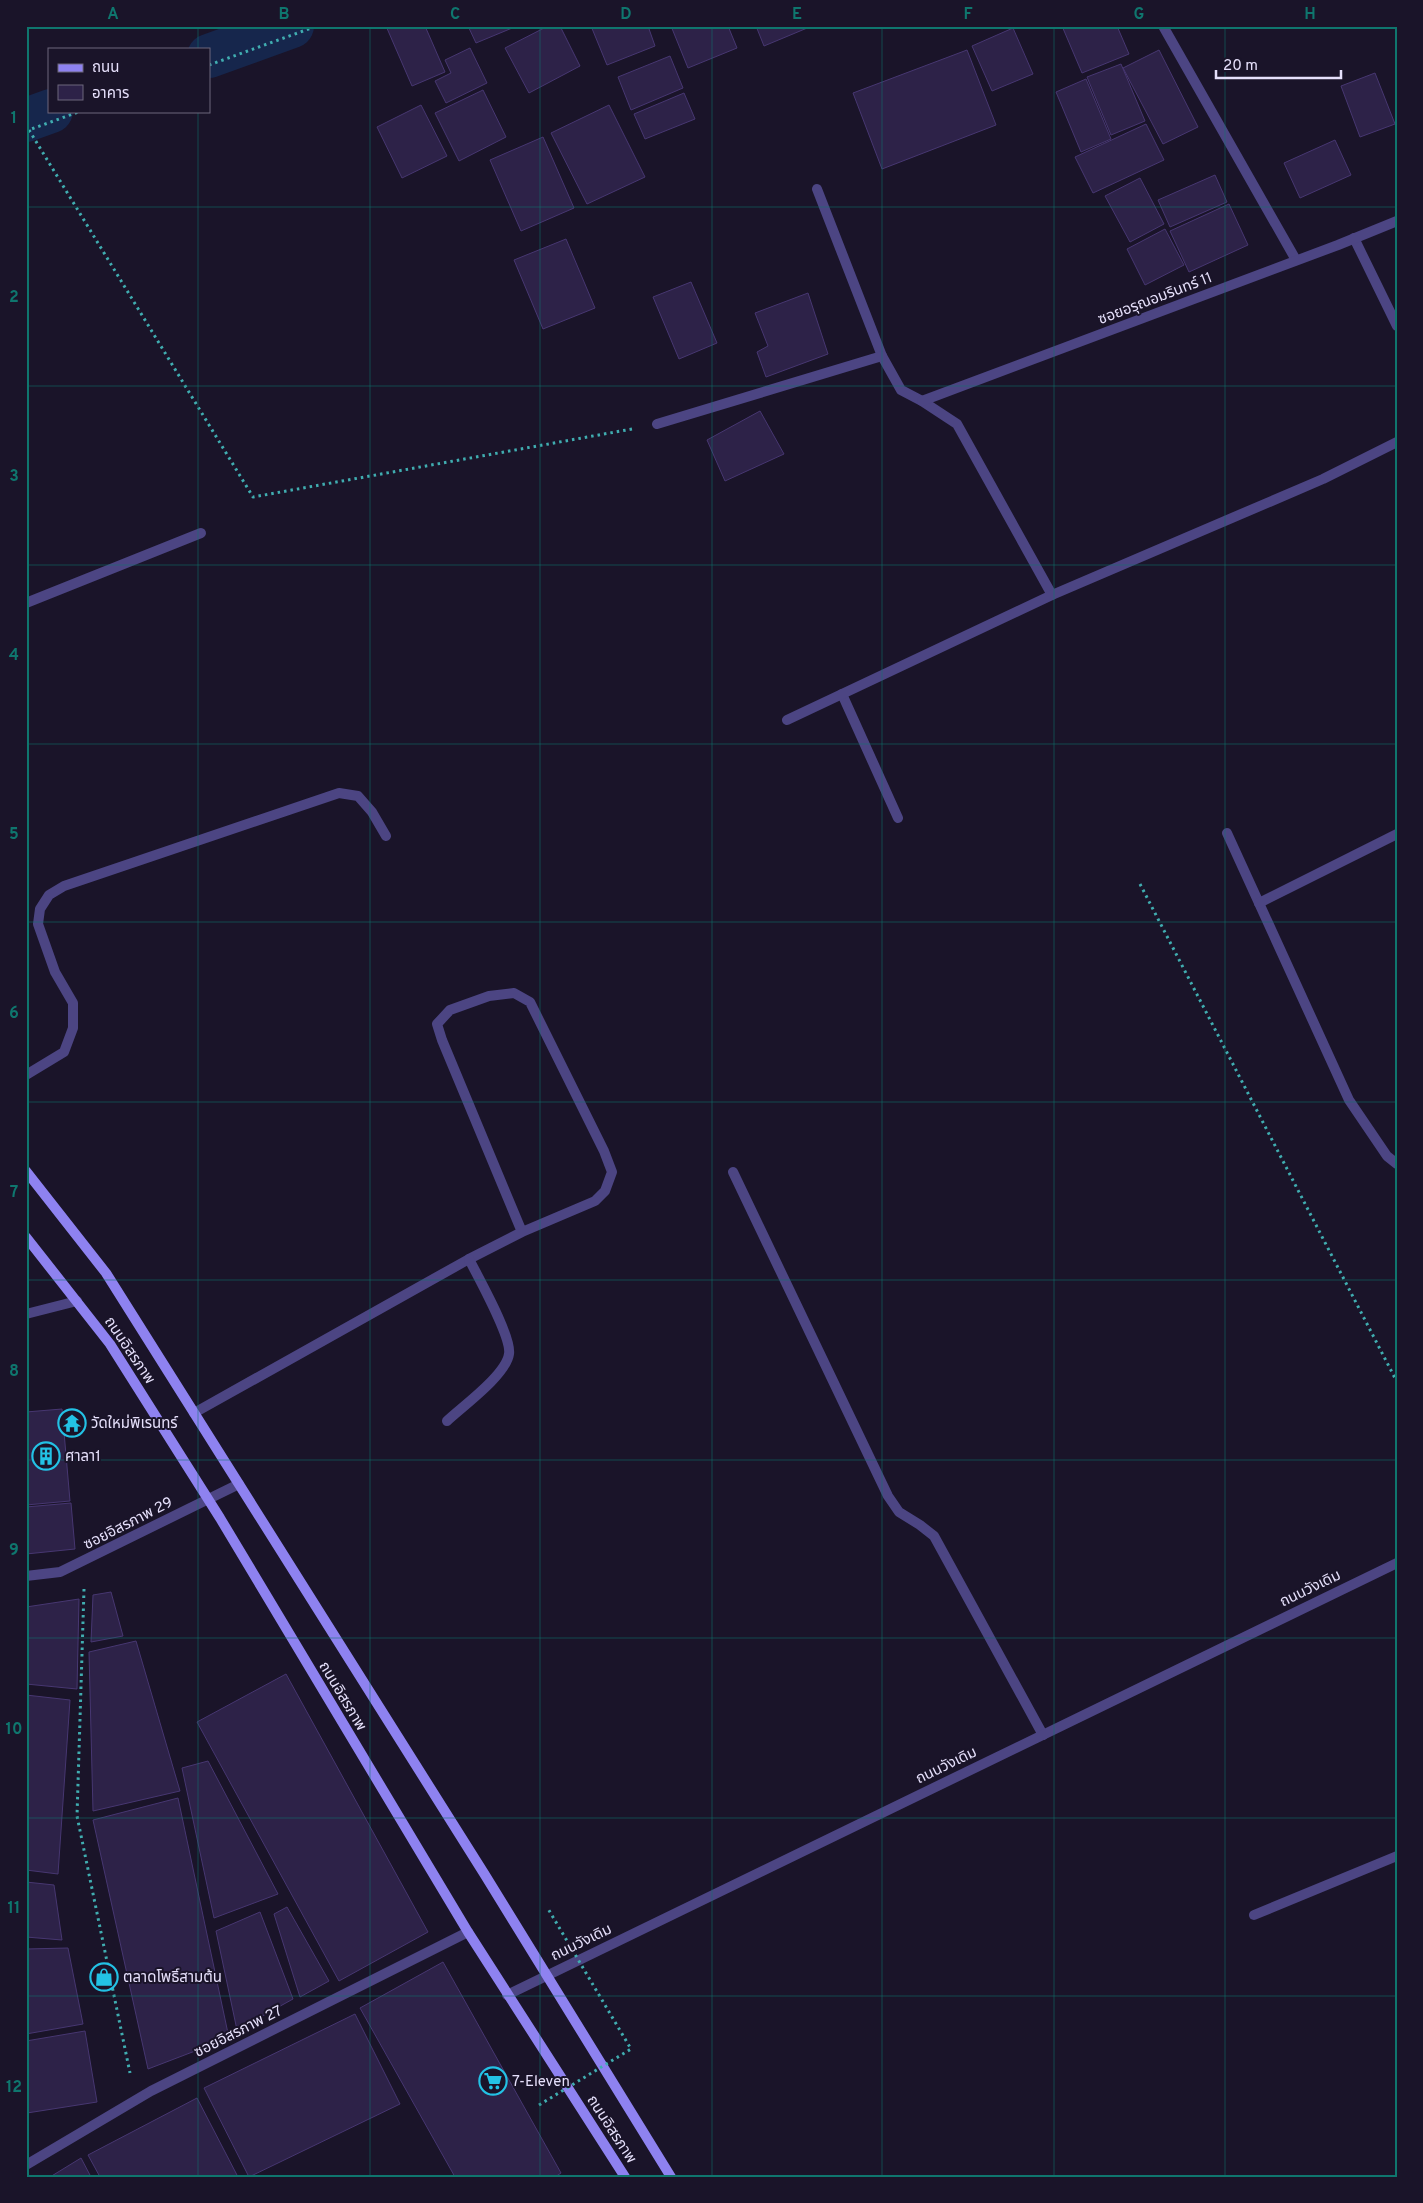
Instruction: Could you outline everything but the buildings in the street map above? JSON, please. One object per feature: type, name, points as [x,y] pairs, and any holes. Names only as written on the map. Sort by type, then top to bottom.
[{"type":"main road","points":[[26,1171],[106,1273],[547,1975],[670,2177]]},
{"type":"main road","name":"ถนนอิสรภาพ","points":[[26,1237],[110,1344],[208,1499],[468,1932],[625,2177]]},
{"type":"street","points":[[1164,26],[1296,260]]},
{"type":"street","points":[[817,189],[882,356],[901,390],[957,424],[1052,596]]},
{"type":"street","name":"ซอยอรุณอมรินทร์ 11","points":[[922,401],[1397,221]]},
{"type":"street","points":[[1354,238],[1397,326]]},
{"type":"street","points":[[657,424],[882,356]]},
{"type":"street","points":[[787,720],[1052,596],[1323,479],[1397,442]]},
{"type":"street","points":[[26,603],[201,533]]},
{"type":"street","points":[[842,694],[898,818]]},
{"type":"street","points":[[26,1075],[64,1052],[73,1028],[72,1003],[55,972],[38,924],[40,909],[49,895],[64,886],[339,793],[358,796],[372,812],[386,836]]},
{"type":"street","points":[[1227,833],[1349,1100],[1387,1156],[1397,1164]]},
{"type":"street","points":[[1259,903],[1397,834]]},
{"type":"street","points":[[194,1413],[469,1259],[522,1232],[595,1201],[605,1191],[612,1172],[604,1151],[530,1002],[514,993],[489,996],[450,1010],[437,1024],[522,1232]]},
{"type":"street","points":[[733,1172],[888,1496],[898,1512],[934,1536],[1043,1735]]},
{"type":"street","points":[[447,1421],[502,1370],[510,1353],[505,1333],[469,1259]]},
{"type":"street","points":[[26,1314],[77,1301]]},
{"type":"street","name":"ซอยอิสรภาพ 29","points":[[26,1576],[60,1572],[239,1484]]},
{"type":"street","name":"ถนนวังเดิม","points":[[508,1995],[1397,1563]]},
{"type":"street","points":[[1254,1915],[1397,1856]]},
{"type":"street","name":"ซอยอิสรภาพ 27","points":[[26,2165],[135,2100],[468,1932]]},
{"type":"path","points":[[210,65],[317,26]]},
{"type":"path","points":[[78,112],[28,130],[253,497],[657,424]]},
{"type":"path","points":[[1140,884],[1397,1382]]},
{"type":"path","points":[[85,1561],[77,1816],[135,2100]]},
{"type":"path","points":[[539,2105],[631,2049],[547,1908]]},
{"type":"waterway","points":[[210,56],[292,26]]},
{"type":"waterway","points":[[26,120],[48,112]]},
{"type":"place","name":"วัดใหม่พิเรนทร์","points":[[72,1423]]},
{"type":"place","name":"ศาลา1","points":[[46,1456]]},
{"type":"place","name":"ตลาดโพธิ์สามต้น","points":[[104,1977]]},
{"type":"place","name":"7-Eleven","points":[[493,2081]]}]
